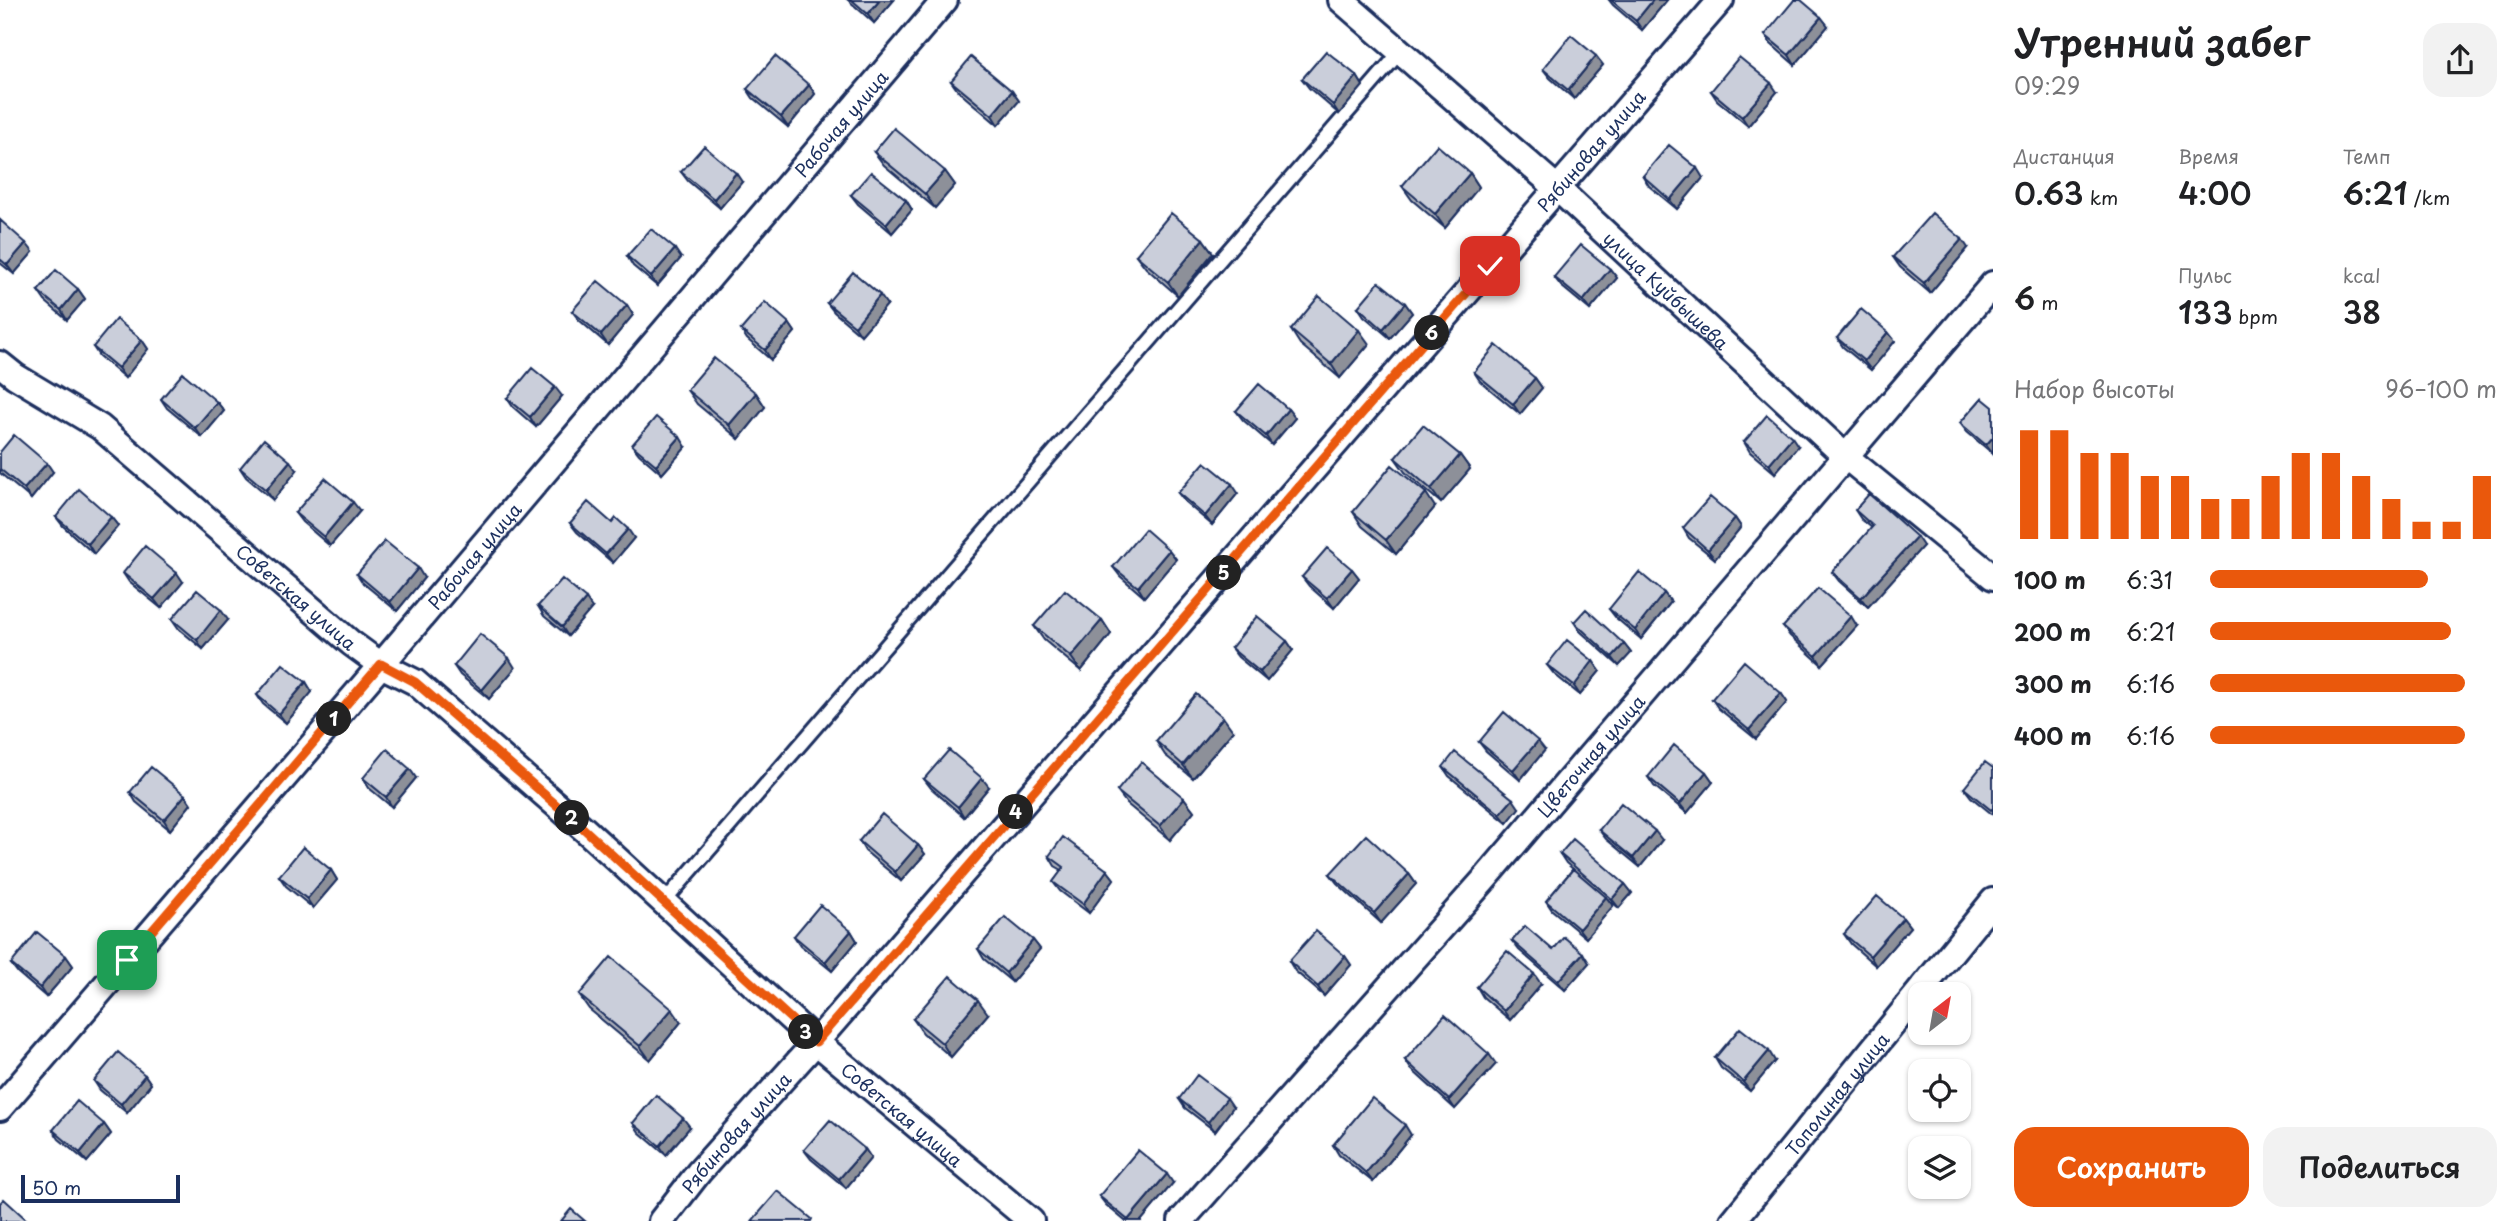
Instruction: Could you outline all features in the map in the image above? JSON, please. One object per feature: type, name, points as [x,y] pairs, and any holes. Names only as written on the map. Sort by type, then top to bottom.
[{"type":"street","name":"Рабочая улица","points":[[0,1108],[945,0]]},
{"type":"street","name":"улица Куйбышева","points":[[1341,0],[1558,188],[1845,456],[1993,577]]},
{"type":"street","name":"Рябиновая улица","points":[[661,1221],[699,1172],[816,1042],[1721,0]]},
{"type":"street","name":"Цветочная улица","points":[[1181,1221],[1483,881],[1993,284]]},
{"type":"street","name":"Советская улица","points":[[0,364],[15,376],[100,427],[351,643],[381,664],[415,682],[584,829],[816,1042],[1031,1221]]},
{"type":"street","name":"Тополиная улица","points":[[1734,1221],[1993,901]]},
{"type":"lane","points":[[664,902],[1400,52]]},
{"type":"building","points":[[852,0],[880,0],[868,14]]},
{"type":"building","points":[[1611,0],[1653,0],[1636,21]]},
{"type":"building","points":[[1794,0],[1801,0],[1821,17],[1789,55],[1765,35]]},
{"type":"building","points":[[1571,35],[1596,56],[1568,90],[1543,69]]},
{"type":"building","points":[[1326,51],[1357,76],[1333,105],[1302,79]]},
{"type":"building","points":[[775,56],[809,85],[781,117],[747,89]]},
{"type":"building","points":[[971,57],[1012,91],[992,115],[951,81]]},
{"type":"building","points":[[1739,57],[1771,83],[1742,117],[1711,91]]},
{"type":"building","points":[[894,128],[945,171],[925,194],[874,152]]},
{"type":"building","points":[[1437,145],[1470,173],[1435,214],[1402,186]]},
{"type":"building","points":[[1669,145],[1697,168],[1670,200],[1643,176]]},
{"type":"building","points":[[704,146],[736,173],[714,199],[681,172]]},
{"type":"building","points":[[871,172],[906,200],[886,224],[851,195]]},
{"type":"building","points":[[1171,213],[1203,239],[1168,282],[1136,255]]},
{"type":"building","points":[[1932,213],[1962,239],[1924,283],[1893,257]]},
{"type":"building","points":[[0,220],[26,243],[7,265],[0,259]]},
{"type":"building","points":[[651,229],[675,249],[651,277],[627,256]]},
{"type":"building","points":[[1581,245],[1610,269],[1583,301],[1554,277]]},
{"type":"building","points":[[56,270],[78,289],[61,310],[38,291]]},
{"type":"building","points":[[853,272],[880,295],[855,326],[827,303]]},
{"type":"building","points":[[598,281],[627,305],[601,335],[572,311]]},
{"type":"building","points":[[1379,282],[1405,303],[1383,329],[1358,307]]},
{"type":"building","points":[[1319,296],[1359,330],[1331,364],[1291,330]]},
{"type":"building","points":[[765,302],[789,323],[765,350],[741,330]]},
{"type":"building","points":[[1861,309],[1888,332],[1864,361],[1837,338]]},
{"type":"building","points":[[116,319],[142,340],[118,368],[93,347]]},
{"type":"building","points":[[1496,345],[1535,378],[1513,404],[1474,372]]},
{"type":"building","points":[[714,358],[756,393],[729,425],[687,390]]},
{"type":"building","points":[[532,368],[555,387],[530,417],[507,398]]},
{"type":"building","points":[[183,373],[217,402],[195,428],[161,399]]},
{"type":"building","points":[[1259,384],[1288,409],[1266,436],[1236,411]]},
{"type":"building","points":[[1982,398],[1993,407],[1993,437],[1986,445],[1960,423]]},
{"type":"building","points":[[1767,415],[1792,437],[1769,464],[1744,442]]},
{"type":"building","points":[[656,417],[680,437],[656,465],[632,445]]},
{"type":"building","points":[[1423,425],[1460,455],[1431,489],[1395,458]]},
{"type":"building","points":[[14,435],[47,463],[24,489],[0,469],[0,452]]},
{"type":"building","points":[[264,439],[290,461],[266,490],[240,468]]},
{"type":"building","points":[[1205,462],[1232,484],[1205,516],[1178,493]]},
{"type":"building","points":[[1392,465],[1426,493],[1386,540],[1353,512]]},
{"type":"building","points":[[325,478],[353,502],[324,537],[295,513]]},
{"type":"building","points":[[79,489],[111,517],[88,544],[56,517]]},
{"type":"building","points":[[1869,494],[1917,537],[1861,598],[1832,572],[1873,526],[1855,510]]},
{"type":"building","points":[[1710,497],[1735,518],[1708,550],[1683,528]]},
{"type":"building","points":[[588,502],[612,523],[616,518],[628,529],[606,554],[570,523]]},
{"type":"building","points":[[1145,529],[1169,550],[1138,587],[1113,567]]},
{"type":"building","points":[[385,541],[418,568],[390,602],[357,574]]},
{"type":"building","points":[[145,546],[177,573],[154,599],[123,573]]},
{"type":"building","points":[[1327,548],[1352,569],[1327,598],[1302,577]]},
{"type":"building","points":[[1639,572],[1664,593],[1635,630],[1609,609]]},
{"type":"building","points":[[562,579],[586,599],[562,627],[538,606]]},
{"type":"building","points":[[1818,588],[1851,616],[1816,656],[1783,627]]},
{"type":"building","points":[[197,590],[221,610],[197,640],[172,619]]},
{"type":"building","points":[[1065,590],[1102,620],[1071,657],[1034,626]]},
{"type":"building","points":[[1586,609],[1624,644],[1612,657],[1574,622]]},
{"type":"building","points":[[1257,616],[1287,641],[1260,672],[1231,648]]},
{"type":"building","points":[[480,634],[509,658],[482,690],[454,666]]},
{"type":"building","points":[[1567,640],[1593,661],[1574,686],[1547,665]]},
{"type":"building","points":[[1744,661],[1781,693],[1749,730],[1712,699]]},
{"type":"building","points":[[283,664],[306,682],[279,714],[257,695]]},
{"type":"building","points":[[1196,694],[1223,717],[1183,765],[1156,741]]},
{"type":"building","points":[[1504,712],[1538,741],[1513,770],[1479,742]]},
{"type":"building","points":[[1674,745],[1706,772],[1680,804],[1648,777]]},
{"type":"building","points":[[387,749],[410,769],[386,797],[363,778]]},
{"type":"building","points":[[949,750],[982,778],[958,807],[924,779]]},
{"type":"building","points":[[1455,752],[1513,799],[1500,814],[1443,767]]},
{"type":"building","points":[[1141,762],[1184,798],[1160,826],[1117,791]]},
{"type":"building","points":[[1985,762],[1993,768],[1991,810],[1964,788]]},
{"type":"building","points":[[151,767],[185,795],[164,820],[130,792]]},
{"type":"building","points":[[1621,803],[1655,831],[1633,858],[1599,830]]},
{"type":"building","points":[[882,814],[918,845],[895,872],[859,841]]},
{"type":"building","points":[[1366,835],[1409,874],[1374,913],[1330,874]]},
{"type":"building","points":[[1063,837],[1107,870],[1083,904],[1053,882],[1064,867],[1049,856]]},
{"type":"building","points":[[1573,839],[1625,884],[1612,899],[1560,854]]},
{"type":"building","points":[[303,847],[331,870],[307,899],[279,876]]},
{"type":"building","points":[[1573,869],[1606,897],[1579,929],[1546,901]]},
{"type":"building","points":[[1877,896],[1903,918],[1870,956],[1844,934]]},
{"type":"building","points":[[820,905],[851,931],[825,962],[794,936]]},
{"type":"building","points":[[1005,917],[1033,940],[1006,973],[978,949]]},
{"type":"building","points":[[1525,926],[1553,950],[1564,937],[1583,953],[1558,981],[1512,941]]},
{"type":"building","points":[[1316,931],[1345,956],[1318,987],[1289,961]]},
{"type":"building","points":[[37,932],[66,956],[40,988],[11,964]]},
{"type":"building","points":[[1507,951],[1534,974],[1504,1011],[1477,987]]},
{"type":"building","points":[[611,957],[672,1009],[640,1046],[579,995]]},
{"type":"building","points":[[950,976],[978,1000],[942,1043],[913,1019]]},
{"type":"building","points":[[1445,1015],[1489,1054],[1449,1100],[1405,1060]]},
{"type":"building","points":[[1740,1028],[1769,1051],[1743,1082],[1715,1058]]},
{"type":"building","points":[[118,1052],[145,1075],[121,1104],[94,1081]]},
{"type":"building","points":[[1197,1075],[1227,1098],[1208,1122],[1179,1099]]},
{"type":"building","points":[[656,1095],[683,1118],[660,1146],[633,1123]]},
{"type":"building","points":[[1372,1098],[1405,1125],[1366,1173],[1333,1145]]},
{"type":"building","points":[[77,1101],[104,1124],[80,1153],[53,1130]]},
{"type":"building","points":[[830,1120],[865,1149],[839,1179],[804,1150]]},
{"type":"building","points":[[1138,1150],[1167,1174],[1128,1220],[1099,1196]]},
{"type":"building","points":[[778,1191],[812,1219],[811,1221],[752,1221]]},
{"type":"building","points":[[4,1199],[27,1220],[0,1221],[0,1203]]},
{"type":"building","points":[[571,1209],[585,1221],[561,1221]]},
{"type":"route","points":[[127,960],[381,664],[415,682],[584,829],[816,1042],[1490,266]]}]
